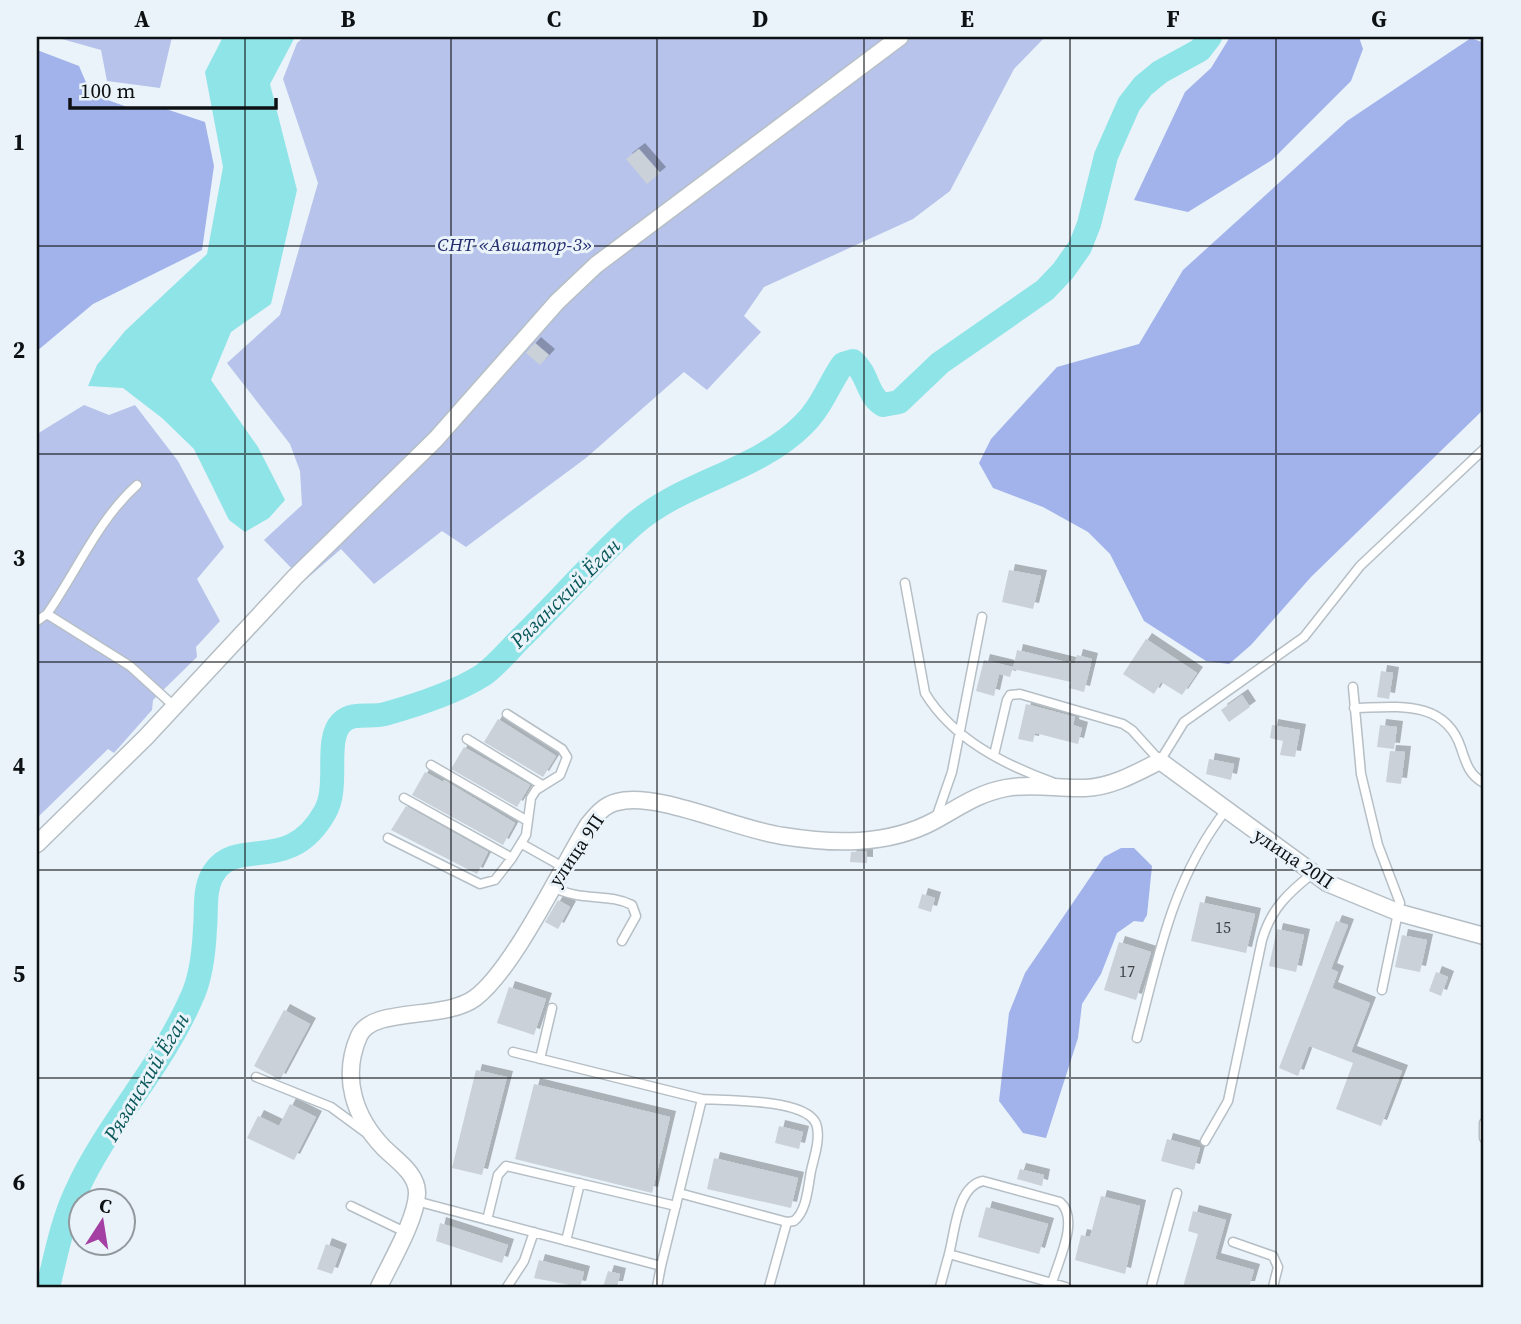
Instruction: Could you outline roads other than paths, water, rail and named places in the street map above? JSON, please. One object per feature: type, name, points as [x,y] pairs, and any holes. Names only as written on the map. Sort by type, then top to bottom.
[{"type":"street","points":[[37,844],[175,707],[295,578],[436,439],[557,302],[596,265],[900,37]]},
{"type":"street","name":"улица 9П","points":[[416,1201],[416,1186],[412,1177],[382,1146],[362,1119],[351,1092],[353,1054],[360,1034],[369,1023],[381,1018],[443,1011],[476,997],[509,958],[595,816],[616,802],[632,800],[668,806],[776,835],[827,842],[885,839],[935,821],[981,795],[1005,788],[1105,785],[1160,761]]},
{"type":"street","name":"улица 20П","points":[[1160,761],[1312,874],[1345,892],[1400,913],[1484,936]]},
{"type":"street","points":[[379,1287],[416,1201]]},
{"type":"lane","points":[[993,755],[1007,700],[1010,695],[1020,694],[1123,723],[1160,761],[1184,722],[1304,637],[1360,566],[1484,449]]},
{"type":"lane","points":[[37,621],[47,614],[90,544],[125,496],[138,485]]},
{"type":"lane","points":[[905,583],[925,693],[958,734],[993,755],[1069,788]]},
{"type":"lane","points":[[47,614],[130,666],[175,707]]},
{"type":"lane","points":[[935,821],[945,798],[982,617]]},
{"type":"lane","points":[[1353,687],[1361,774],[1378,845],[1397,894],[1400,913],[1382,990]]},
{"type":"lane","points":[[1354,708],[1400,708],[1435,714],[1453,727],[1468,768],[1484,783]]},
{"type":"lane","points":[[388,838],[481,884],[495,880],[522,844],[531,798],[542,785],[562,772],[567,760],[565,753],[507,715]]},
{"type":"lane","points":[[467,739],[542,785]]},
{"type":"lane","points":[[431,765],[526,820]]},
{"type":"lane","points":[[404,798],[512,858]]},
{"type":"lane","points":[[1137,1038],[1177,894],[1226,810]]},
{"type":"lane","points":[[522,844],[562,867]]},
{"type":"lane","points":[[1205,1141],[1228,1101],[1262,940],[1269,919],[1286,895],[1312,874]]},
{"type":"lane","points":[[551,886],[572,897],[616,900],[632,905],[636,916],[622,941]]},
{"type":"lane","points":[[540,1059],[552,1008]]},
{"type":"lane","points":[[513,1052],[702,1099],[787,1106],[807,1112],[814,1118],[817,1127],[816,1146],[802,1212],[794,1221],[787,1222],[679,1193]]},
{"type":"lane","points":[[256,1077],[331,1107],[382,1146]]},
{"type":"lane","points":[[657,1287],[702,1099]]},
{"type":"lane","points":[[1484,1123],[1484,1138]]},
{"type":"lane","points":[[486,1220],[498,1175],[506,1166],[676,1206]]},
{"type":"lane","points":[[940,1287],[965,1194],[974,1183],[983,1181],[1059,1202],[1066,1207],[1069,1222],[1052,1283]]},
{"type":"lane","points":[[566,1241],[580,1183]]},
{"type":"lane","points":[[1151,1287],[1177,1193]]},
{"type":"lane","points":[[416,1201],[661,1266]]},
{"type":"lane","points":[[351,1206],[404,1231]]},
{"type":"lane","points":[[769,1287],[787,1222]]},
{"type":"lane","points":[[507,1287],[524,1261],[534,1232]]},
{"type":"lane","points":[[1233,1242],[1273,1256],[1278,1267],[1273,1287]]},
{"type":"lane","points":[[949,1254],[1066,1287]]},
{"type":"waterway","name":"Рязанский Ёган","points":[[48,1287],[63,1227],[88,1167],[165,1049],[194,991],[203,955],[206,898],[211,877],[225,861],[237,856],[281,849],[296,843],[311,831],[325,812],[329,801],[333,741],[341,723],[351,717],[385,714],[423,702],[483,675],[633,525],[674,497],[764,454],[803,425],[820,404],[843,364],[853,361],[858,366],[877,401],[883,405],[899,402],[940,363],[1045,290],[1080,247],[1089,224],[1106,156],[1129,104],[1143,86],[1160,72],[1200,50],[1210,37]]},
{"type":"park label","name":"СНТ «Авиатор-3»","points":[[515,244]]}]
